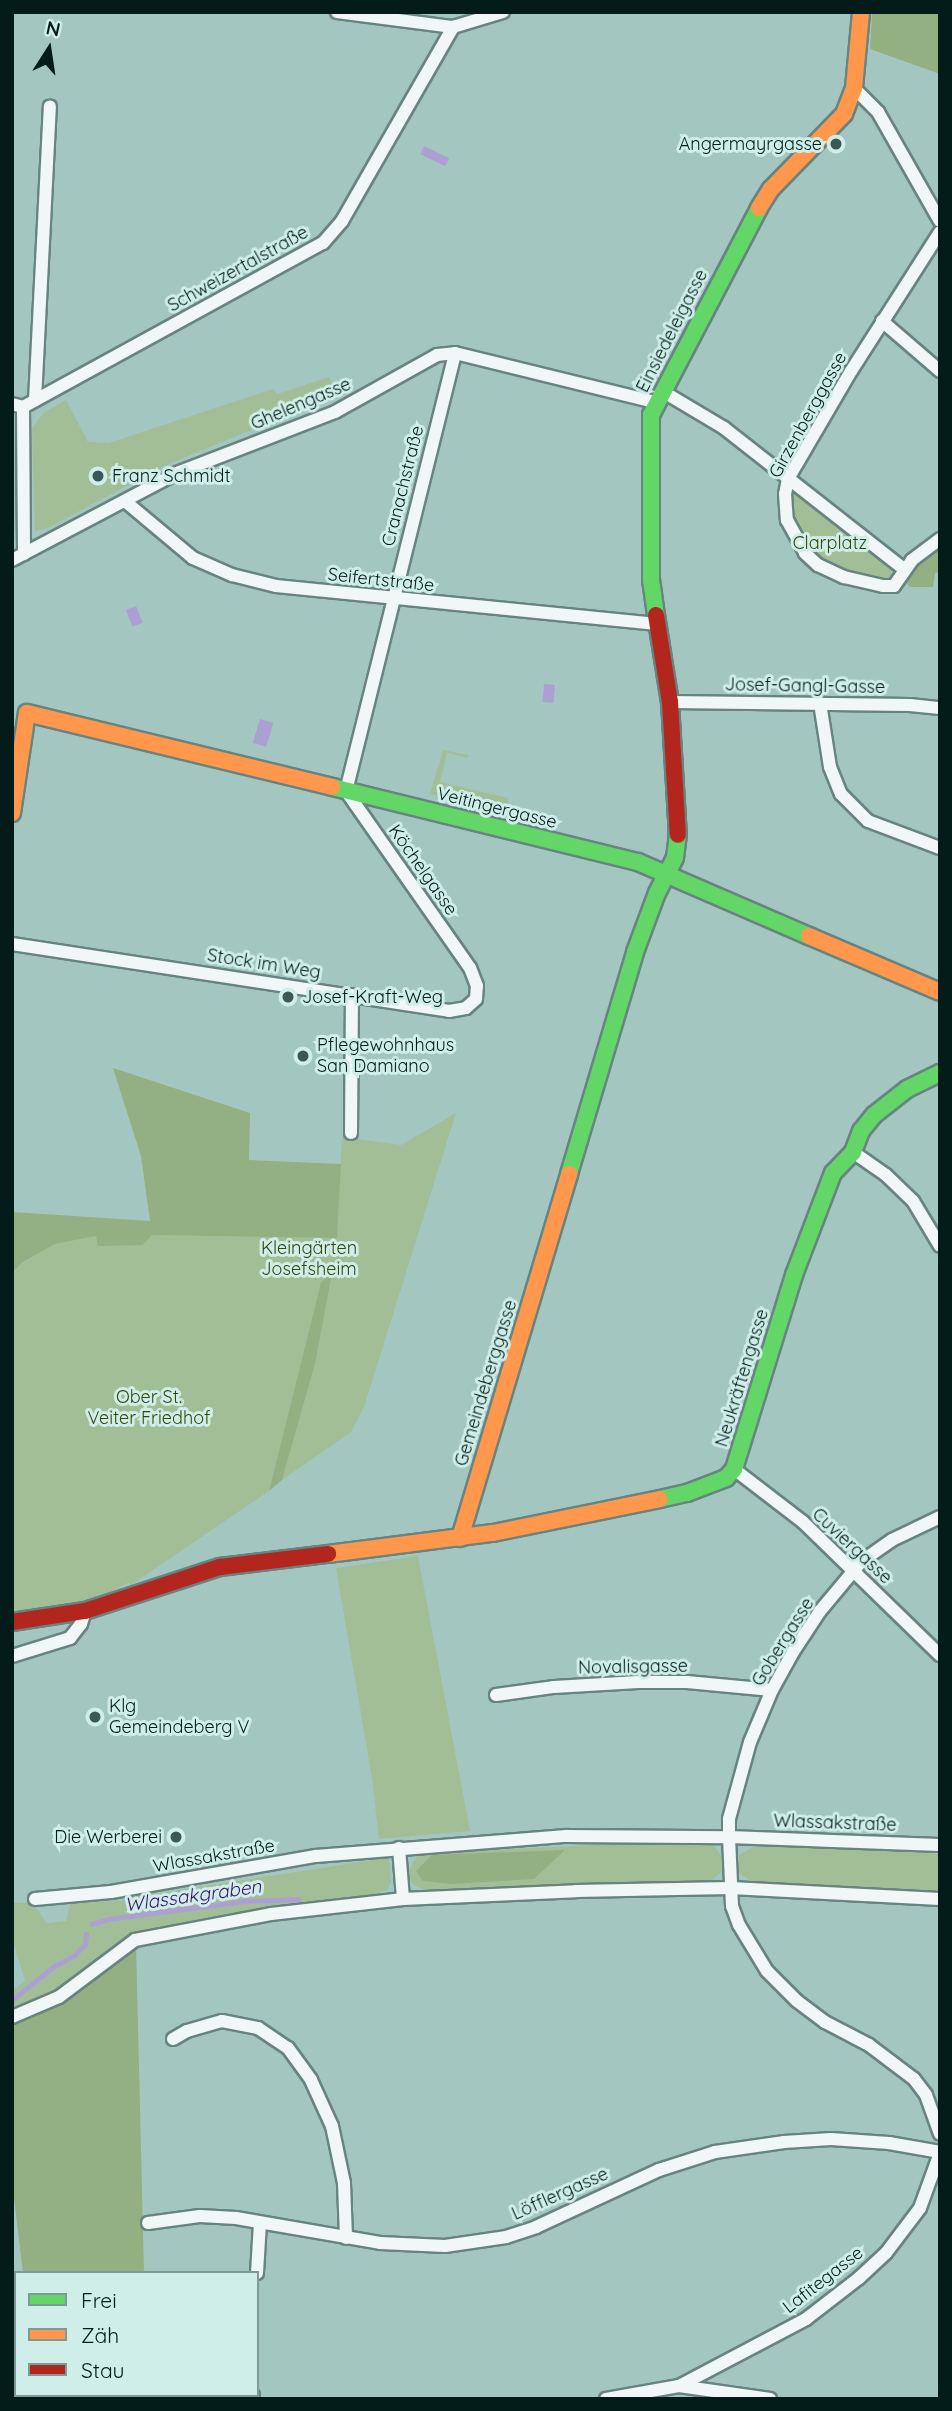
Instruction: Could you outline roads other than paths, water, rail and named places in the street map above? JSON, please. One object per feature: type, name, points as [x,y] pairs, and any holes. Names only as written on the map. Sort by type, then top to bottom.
[{"type":"street","points":[[337,12],[453,27],[503,12]]},
{"type":"street","name":"Einsiedeleigasse","points":[[667,875],[678,839],[670,702],[657,624],[649,537],[649,436],[659,396],[741,238],[771,188],[844,114],[854,88],[861,12]]},
{"type":"street","name":"Schweizertalstraße","points":[[17,405],[35,400],[323,243],[342,221],[453,27]]},
{"type":"street","points":[[854,88],[878,112],[940,221]]},
{"type":"street","points":[[35,400],[50,106]]},
{"type":"street","name":"Girzenberggasse","points":[[940,232],[788,479],[785,494],[787,520],[805,554],[818,565],[844,577],[889,586],[898,582],[904,569],[940,539]]},
{"type":"street","points":[[883,321],[940,371]]},
{"type":"street","points":[[455,353],[659,396],[724,428],[904,569]]},
{"type":"street","name":"Ghelengasse","points":[[18,557],[177,473],[335,412],[437,355],[455,353]]},
{"type":"street","name":"Cranachstraße","points":[[346,791],[455,353]]},
{"type":"street","points":[[17,405],[18,557]]},
{"type":"street","name":"Seifertstraße","points":[[126,502],[193,558],[232,575],[276,586],[657,624]]},
{"type":"street","name":"Josef-Gangl-Gasse","points":[[670,702],[820,703],[940,708]]},
{"type":"street","points":[[820,703],[830,767],[841,794],[867,821],[940,848]]},
{"type":"street","name":"Veitingergasse","points":[[12,813],[27,713],[638,862],[939,989]]},
{"type":"street","name":"Köchelgasse","points":[[346,791],[470,968]]},
{"type":"street","name":"Gemeindeberggasse","points":[[460,1538],[635,952],[657,892],[667,875]]},
{"type":"street","name":"Stock im Weg","points":[[12,944],[449,1011],[466,1008],[476,999],[477,985],[470,968]]},
{"type":"street","points":[[351,1133],[352,995]]},
{"type":"street","name":"Neukräftengasse","points":[[460,1538],[579,1517],[687,1493],[715,1484],[734,1469],[794,1275],[833,1173],[853,1152],[861,1131],[874,1115],[907,1089],[940,1073]]},
{"type":"street","points":[[853,1152],[886,1175],[913,1201],[940,1247]]},
{"type":"street","name":"Cuviergasse","points":[[734,1469],[803,1522],[940,1655]]},
{"type":"street","name":"Gobergasse","points":[[729,1837],[729,1819],[741,1768],[772,1690],[820,1611],[853,1570],[876,1550],[940,1517]]},
{"type":"street","points":[[12,1622],[85,1611],[220,1567],[460,1538]]},
{"type":"street","points":[[12,1656],[71,1638],[81,1624],[85,1611]]},
{"type":"street","name":"Novalisgasse","points":[[496,1695],[554,1687],[638,1682],[687,1682],[772,1690]]},
{"type":"street","name":"Wlassakstraße","points":[[35,1899],[111,1892],[316,1856],[566,1836],[729,1837],[940,1845]]},
{"type":"street","points":[[729,1837],[732,1906],[739,1925],[767,1971],[797,2001],[825,2022],[869,2045],[914,2079],[926,2095],[940,2134]]},
{"type":"street","points":[[399,1848],[403,1899]]},
{"type":"street","points":[[12,2017],[58,1997],[135,1940],[271,1914],[403,1899],[731,1888],[940,1899]]},
{"type":"street","points":[[173,2039],[187,2031],[222,2021],[258,2028],[288,2048],[312,2080],[331,2126],[344,2183],[346,2238]]},
{"type":"street","name":"Löfflergasse","points":[[148,2223],[200,2216],[390,2244],[445,2246],[506,2236],[570,2213],[659,2170],[715,2152],[749,2146],[831,2139],[889,2143],[940,2152]]},
{"type":"street","name":"Lafitegasse","points":[[679,2386],[806,2319],[886,2253],[920,2208],[940,2152]]},
{"type":"street","points":[[257,2271],[260,2223]]},
{"type":"street","points":[[606,2399],[679,2386],[770,2399]]},
{"type":"waterway","name":"Wlassakgraben","points":[[92,1924],[108,1919],[245,1901],[299,1899]]},
{"type":"waterway","name":"Wlassakgraben","points":[[12,2000],[53,1967],[75,1955],[85,1944],[86,1934]]},
{"type":"place","name":"Angermayrgasse","points":[[836,144]]},
{"type":"place","name":"Franz Schmidt","points":[[98,476]]},
{"type":"place","name":"Josef-Kraft-Weg","points":[[288,997]]},
{"type":"place","name":"Pflegewohnhaus San Damiano","points":[[303,1056]]},
{"type":"place","name":"Klg Gemeindeberg V","points":[[95,1717]]},
{"type":"place","name":"Die Werberei","points":[[176,1837]]},
{"type":"park label","name":"Clarplatz","points":[[830,543]]},
{"type":"park label","name":"Kleingärten Josefsheim","points":[[309,1259]]},
{"type":"park label","name":"Ober St. Veiter Friedhof","points":[[149,1408]]}]
